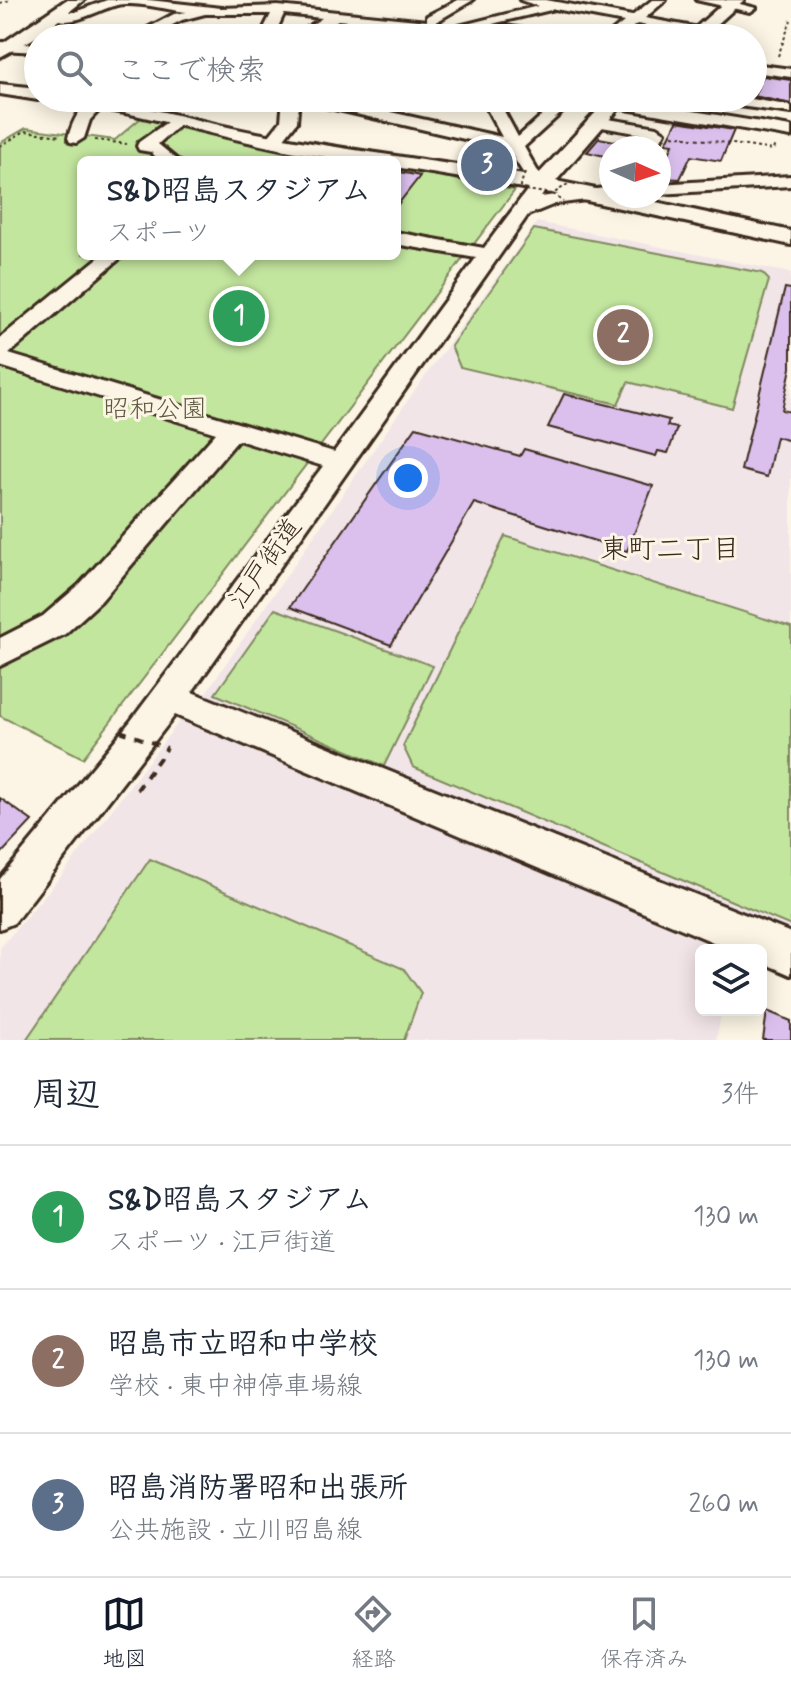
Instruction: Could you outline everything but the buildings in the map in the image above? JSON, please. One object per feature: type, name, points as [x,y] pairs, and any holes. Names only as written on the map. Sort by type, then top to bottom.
[{"type":"main road","points":[[40,24],[76,0]]},
{"type":"main road","points":[[711,24],[739,4]]},
{"type":"main road","points":[[3,48],[24,34]]},
{"type":"main road","points":[[0,89],[24,92]]},
{"type":"main road","points":[[145,112],[273,141],[363,156]]},
{"type":"main road","name":"江戸街道","points":[[550,187],[592,112]]},
{"type":"main road","points":[[401,162],[599,193]]},
{"type":"main road","points":[[664,208],[791,238]]},
{"type":"street","points":[[454,24],[467,0]]},
{"type":"street","points":[[526,0],[556,6]]},
{"type":"street","points":[[629,24],[660,0]]},
{"type":"street","points":[[702,0],[739,4]]},
{"type":"street","points":[[46,20],[77,16],[113,1],[211,11]]},
{"type":"street","points":[[467,24],[556,6],[581,5],[605,15],[650,24]]},
{"type":"street","points":[[567,19],[581,5]]},
{"type":"street","points":[[458,24],[496,6]]},
{"type":"street","points":[[165,24],[179,17],[211,11],[342,7],[436,24]]},
{"type":"street","points":[[318,24],[342,7]]},
{"type":"street","points":[[363,24],[387,15],[436,24]]},
{"type":"street","points":[[591,24],[605,15]]},
{"type":"street","points":[[3,48],[24,48]]},
{"type":"street","points":[[767,70],[791,73]]},
{"type":"street","points":[[635,112],[785,131],[789,103],[767,102]]},
{"type":"street","points":[[76,138],[82,118],[88,112]]},
{"type":"street","points":[[273,141],[289,122],[290,112]]},
{"type":"street","points":[[371,112],[512,143],[521,143],[585,112]]},
{"type":"street","points":[[496,112],[530,173],[550,187]]},
{"type":"street","points":[[605,112],[653,136]]},
{"type":"street","points":[[165,156],[156,148],[145,146],[177,120]]},
{"type":"street","points":[[671,188],[791,181]]},
{"type":"street","name":"江戸街道","points":[[0,909],[62,837],[169,698],[520,211],[550,187]]},
{"type":"street","points":[[520,211],[552,199],[599,193]]},
{"type":"street","points":[[401,239],[490,255]]},
{"type":"street","points":[[0,350],[108,260]]},
{"type":"street","points":[[0,359],[339,462]]},
{"type":"street","points":[[0,653],[54,625],[90,593],[233,430]]},
{"type":"street","points":[[169,698],[791,954]]},
{"type":"path","points":[[0,3],[10,0]]},
{"type":"path","points":[[785,57],[791,20]]},
{"type":"path","points":[[671,139],[773,150],[785,131]]},
{"type":"path","points":[[550,187],[519,189],[550,187]]},
{"type":"path","points":[[120,731],[167,748],[137,790]]},
{"type":"shaded area","points":[[537,222],[791,273],[791,940],[200,701],[410,397]]},
{"type":"shaded area","points":[[184,715],[719,944],[695,944],[695,1016],[721,1016],[716,1040],[0,1040],[0,948],[62,875]]},
{"type":"green space","name":"昭和公園","points":[[143,116],[336,156],[77,156],[77,260],[401,260],[401,169],[515,190],[83,758],[0,716],[0,143],[26,128],[115,140]]},
{"type":"green space","points":[[534,229],[762,273],[769,280],[732,408],[628,382],[618,404],[460,367],[451,346]]},
{"type":"green space","points":[[505,536],[791,627],[791,926],[413,767],[403,746]]},
{"type":"green space","points":[[275,609],[433,666],[384,766],[215,694]]},
{"type":"green space","points":[[150,859],[404,969],[421,993],[404,1040],[26,1040]]},
{"type":"place","name":"昭島消防署昭和出張所","points":[[487,165]]},
{"type":"place","name":"S&D昭島スタジアム","points":[[239,316]]},
{"type":"place","name":"昭島市立昭和中学校","points":[[623,335]]},
{"type":"district","name":"東町二丁目","points":[[670,550]]}]
